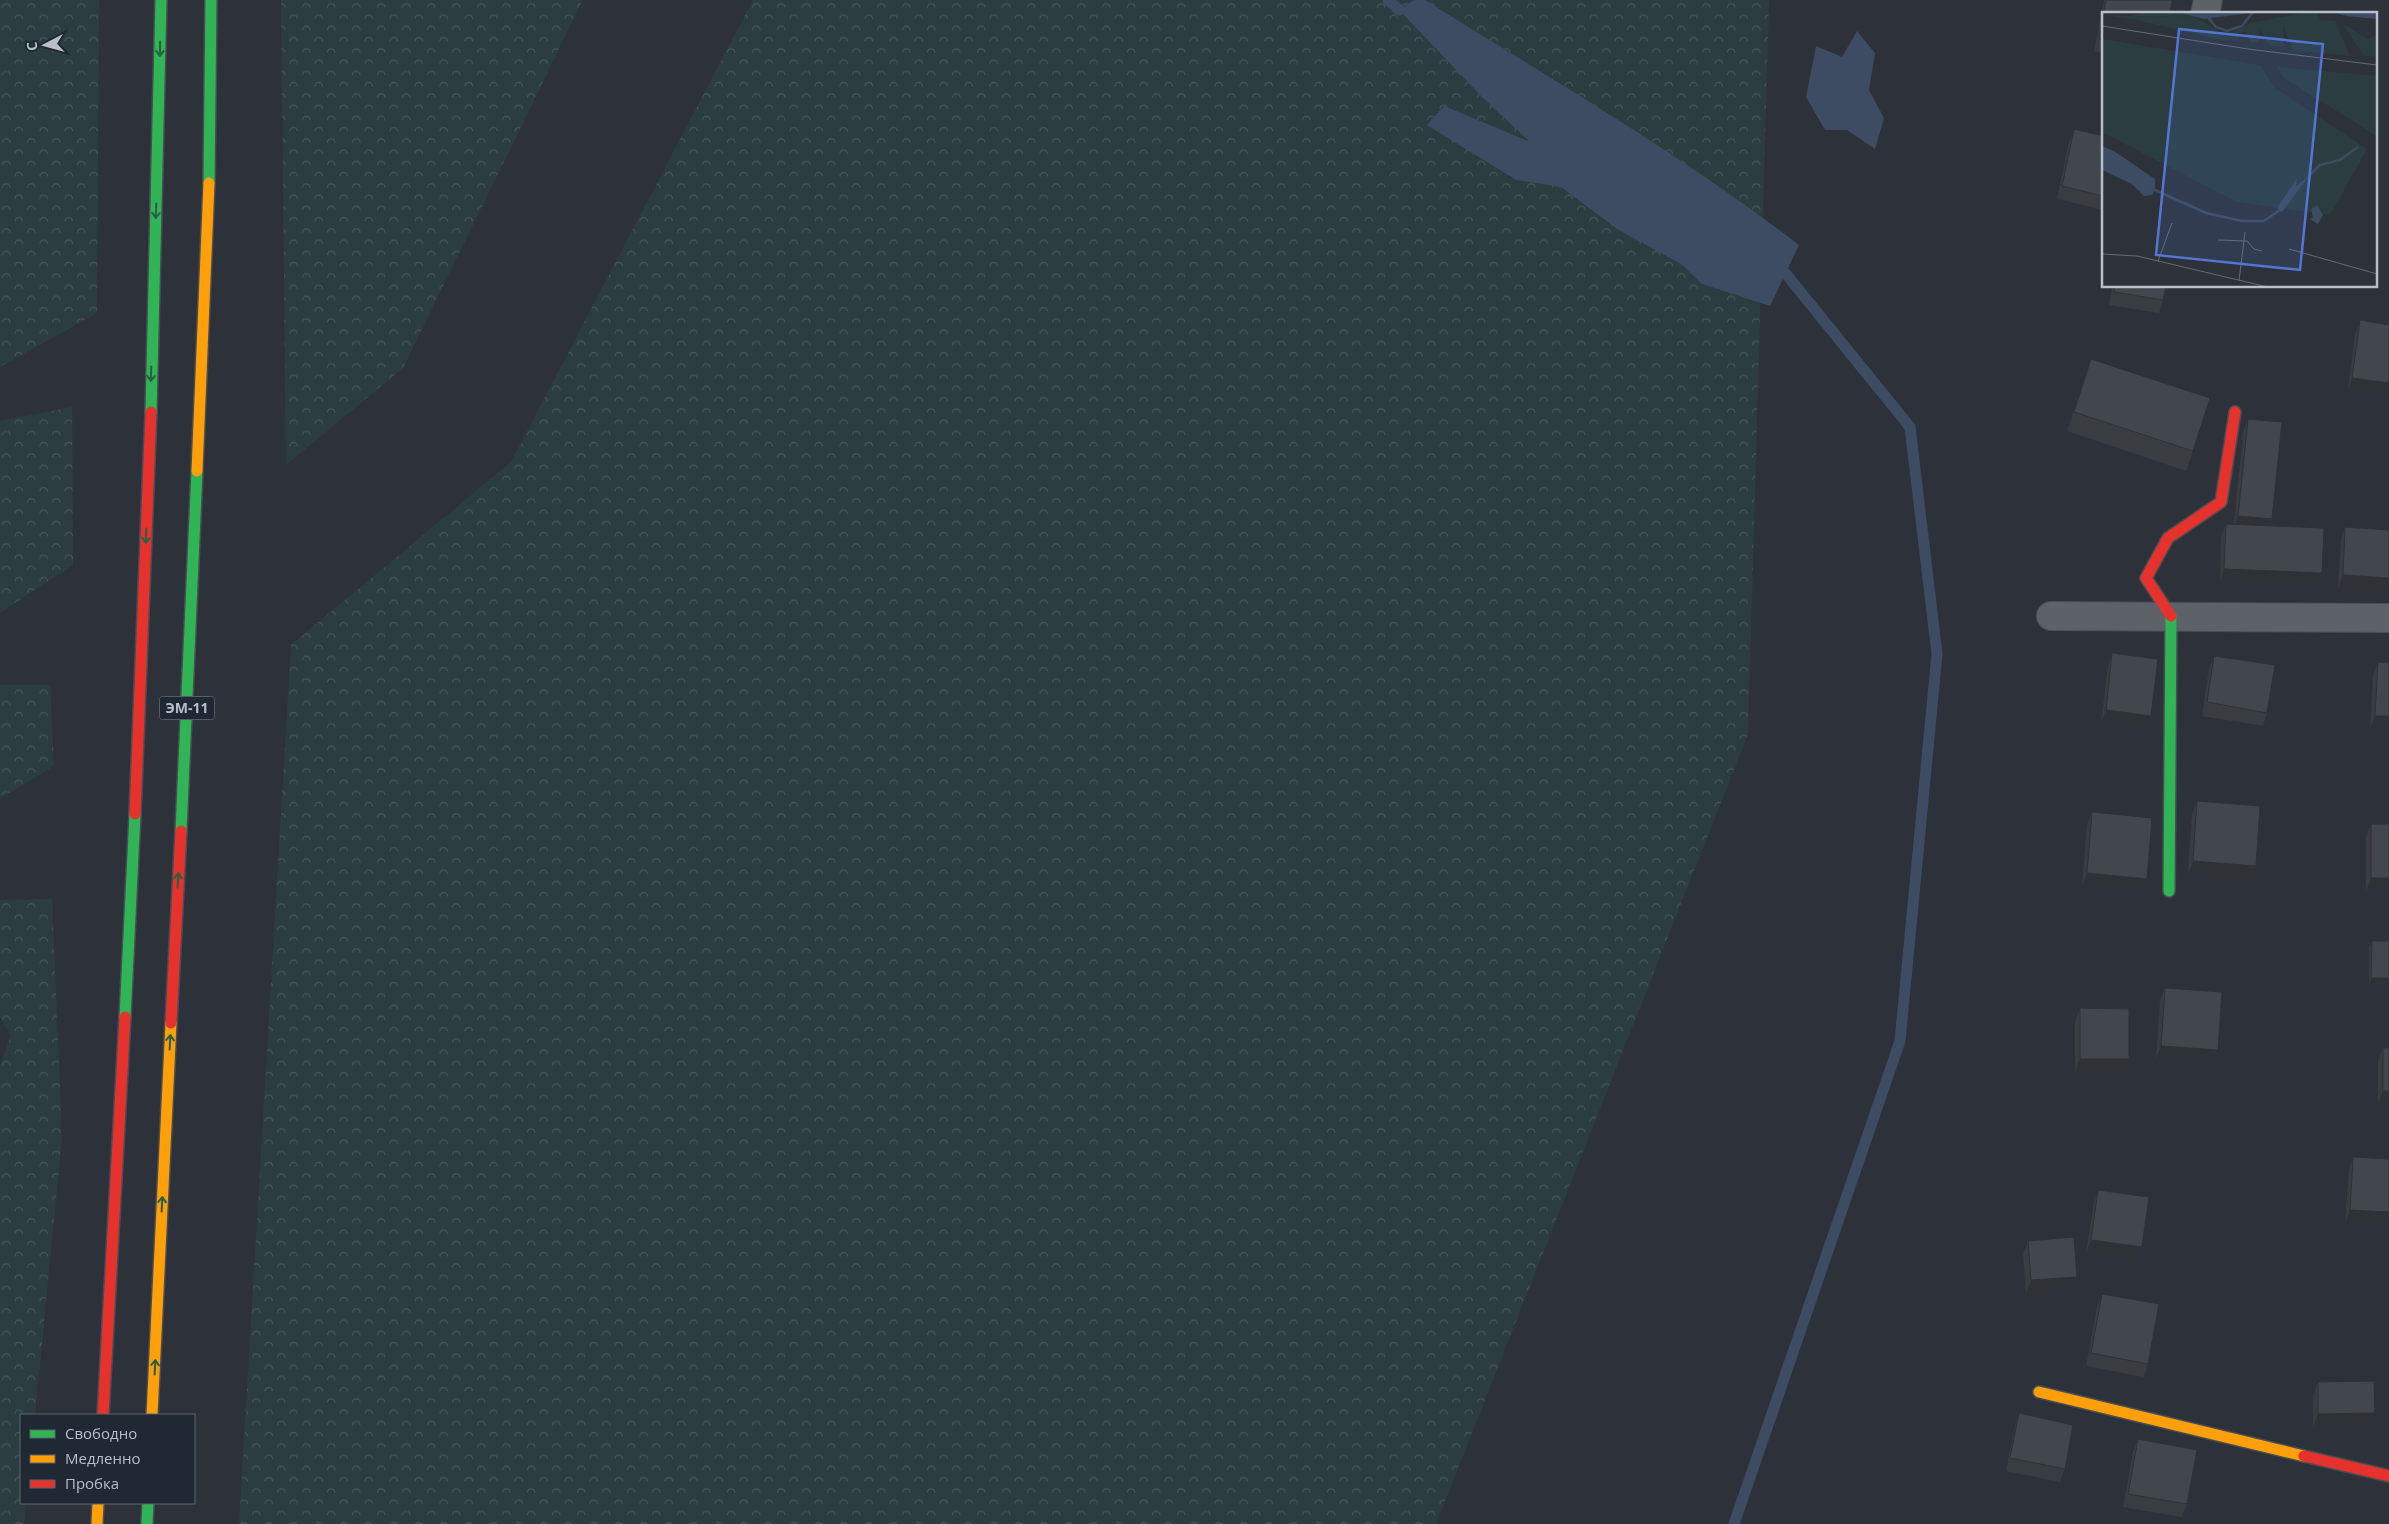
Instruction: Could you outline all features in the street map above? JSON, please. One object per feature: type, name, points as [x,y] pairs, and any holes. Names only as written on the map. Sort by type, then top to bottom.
[{"type":"main road","name":"ЭМ-11","points":[[102,1414],[138,778],[159,129],[161,0]]},
{"type":"main road","name":"ЭМ-11","points":[[152,1414],[192,596],[211,135],[211,0]]},
{"type":"main road","points":[[2169,891],[2172,616],[2146,578],[2168,538],[2221,502],[2235,412]]},
{"type":"main road","points":[[2039,1392],[2389,1476]]},
{"type":"main road","points":[[96,1524],[98,1504]]},
{"type":"main road","points":[[147,1524],[148,1504]]},
{"type":"street","points":[[2051,616],[2389,618]]},
{"type":"green space","points":[[0,0],[99,0],[97,313],[0,367]]},
{"type":"green space","points":[[281,0],[583,0],[403,368],[286,465]]},
{"type":"green space","points":[[753,0],[1769,0],[1748,734],[1436,1524],[239,1524],[291,645],[511,462]]},
{"type":"green space","points":[[72,407],[73,565],[0,613],[0,421]]},
{"type":"green space","points":[[0,685],[50,685],[54,766],[0,799]]},
{"type":"green space","points":[[52,899],[62,1137],[35,1414],[20,1414],[20,1504],[26,1504],[24,1524],[0,1524],[0,1065],[11,1036],[0,1017],[0,900]]},
{"type":"water","points":[[1414,0],[1425,0],[1615,118],[1708,179],[1799,245],[1770,306],[1702,284],[1681,264],[1617,229],[1561,187],[1516,180],[1427,125],[1444,106],[1530,142],[1483,98],[1399,10]]},
{"type":"water","points":[[1857,31],[1875,53],[1869,90],[1884,118],[1875,149],[1847,130],[1825,130],[1806,97],[1816,46],[1842,57]]},
{"type":"building","points":[[2106,0],[2172,0],[2170,12],[2103,12]]},
{"type":"building","points":[[2102,22],[2102,39],[2099,38]]},
{"type":"building","points":[[2074,129],[2102,136],[2102,196],[2062,186]]},
{"type":"building","points":[[2115,288],[2166,288],[2163,300],[2114,292]]},
{"type":"building","points":[[2360,320],[2389,325],[2389,383],[2352,378]]},
{"type":"building","points":[[2091,359],[2210,398],[2193,451],[2074,412]]},
{"type":"building","points":[[2248,419],[2282,422],[2272,519],[2238,516]]},
{"type":"building","points":[[2226,524],[2324,528],[2322,573],[2224,569]]},
{"type":"building","points":[[2345,527],[2389,530],[2389,578],[2343,575]]},
{"type":"building","points":[[2112,653],[2158,659],[2151,716],[2106,710]]},
{"type":"building","points":[[2214,656],[2275,665],[2267,713],[2207,702]]},
{"type":"building","points":[[2378,662],[2389,663],[2389,716],[2375,716]]},
{"type":"building","points":[[2197,801],[2260,806],[2256,866],[2193,861]]},
{"type":"building","points":[[2092,812],[2152,818],[2147,879],[2087,873]]},
{"type":"building","points":[[2371,824],[2389,824],[2389,878],[2371,878]]},
{"type":"building","points":[[2372,941],[2389,941],[2389,978],[2371,978]]},
{"type":"building","points":[[2165,988],[2222,992],[2218,1050],[2161,1046]]},
{"type":"building","points":[[2080,1008],[2129,1009],[2129,1059],[2080,1059]]},
{"type":"building","points":[[2383,1048],[2389,1048],[2389,1091],[2383,1091]]},
{"type":"building","points":[[2353,1157],[2389,1159],[2389,1212],[2350,1210]]},
{"type":"building","points":[[2098,1190],[2149,1197],[2142,1247],[2091,1240]]},
{"type":"building","points":[[2074,1237],[2077,1277],[2031,1280],[2028,1241]]},
{"type":"building","points":[[2102,1294],[2159,1304],[2148,1364],[2091,1353]]},
{"type":"building","points":[[2374,1381],[2375,1413],[2318,1414],[2318,1382]]},
{"type":"building","points":[[2019,1413],[2073,1425],[2065,1469],[2010,1458]]},
{"type":"building","points":[[2138,1439],[2197,1450],[2187,1504],[2128,1494]]},
{"type":"waterway","points":[[1388,0],[1399,10]]},
{"type":"waterway","points":[[1734,1524],[1900,1041],[1937,654],[1910,427],[1786,274]]},
{"type":"traffic: fast","points":[[151,412],[161,0]]},
{"type":"traffic: fast","points":[[209,183],[211,0]]},
{"type":"traffic: fast","points":[[181,831],[197,471]]},
{"type":"traffic: fast","points":[[2169,891],[2171,616]]},
{"type":"traffic: fast","points":[[125,1017],[135,814]]},
{"type":"traffic: fast","points":[[147,1524],[148,1504]]},
{"type":"traffic: slow","points":[[197,471],[209,183]]},
{"type":"traffic: slow","points":[[152,1414],[171,1023]]},
{"type":"traffic: slow","points":[[2039,1392],[2304,1456]]},
{"type":"traffic: slow","points":[[97,1524],[98,1504]]},
{"type":"traffic: jam","points":[[135,814],[151,412]]},
{"type":"traffic: jam","points":[[2171,616],[2146,578],[2168,538],[2221,502],[2235,412]]},
{"type":"traffic: jam","points":[[171,1023],[181,831]]},
{"type":"traffic: jam","points":[[103,1414],[125,1017]]},
{"type":"traffic: jam","points":[[2304,1456],[2389,1476]]}]
